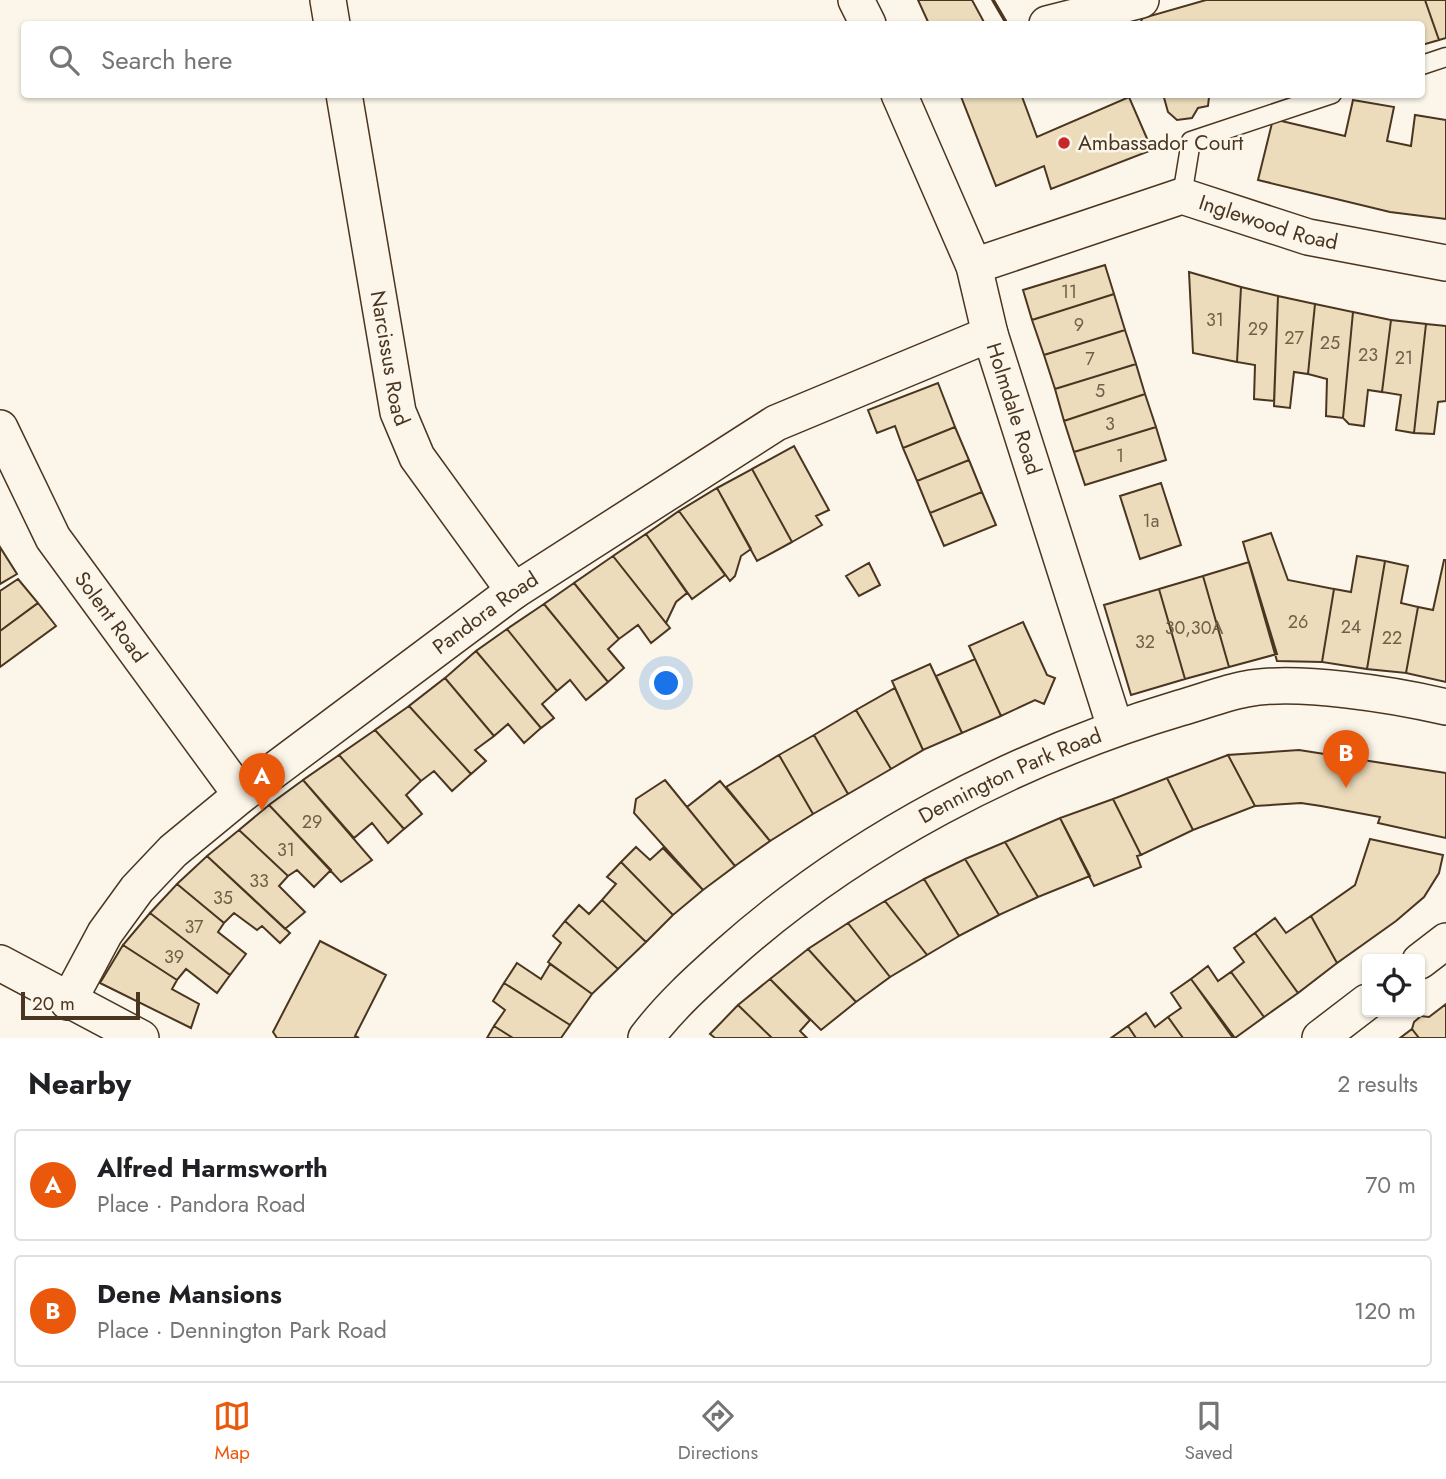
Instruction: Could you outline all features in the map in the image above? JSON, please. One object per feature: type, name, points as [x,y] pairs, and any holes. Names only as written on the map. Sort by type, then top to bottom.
[{"type":"street","points":[[328,0],[332,21]]},
{"type":"street","points":[[856,0],[866,21]]},
{"type":"street","points":[[1059,21],[1141,0]]},
{"type":"street","name":"Narcissus Road","points":[[345,98],[398,412],[417,457],[514,591]]},
{"type":"street","name":"Holmdale Road","points":[[901,98],[974,266],[990,334],[1115,727]]},
{"type":"street","name":"Inglewood Road","points":[[974,266],[1182,196],[1308,237],[1446,263]]},
{"type":"street","name":"Pandora Road","points":[[68,1002],[105,933],[136,889],[173,851],[242,795],[514,591],[776,424],[990,334]]},
{"type":"street","name":"Solent Road","points":[[0,428],[54,538],[242,795]]},
{"type":"street","name":"Dennington Park Road","points":[[646,1038],[670,1007],[772,915],[885,837],[1054,752],[1115,727],[1247,688],[1302,685],[1446,708]]},
{"type":"street","points":[[1425,957],[1446,941]]},
{"type":"street","points":[[0,963],[68,1002],[141,1038]]},
{"type":"street","points":[[1320,1038],[1362,1006]]},
{"type":"lane","points":[[1425,64],[1446,57]]},
{"type":"lane","points":[[1182,196],[1191,141],[1320,98]]},
{"type":"building","points":[[918,0],[972,0],[983,21],[928,21]]},
{"type":"building","points":[[1206,0],[1425,0],[1439,40],[1425,44],[1425,21],[1141,21],[1143,18]]},
{"type":"building","points":[[1425,0],[1446,0],[1446,38],[1439,40]]},
{"type":"building","name":"Ambassador Court","points":[[962,98],[1022,98],[1037,137],[1129,98],[1152,150],[1051,189],[1044,166],[996,186]]},
{"type":"building","points":[[1164,98],[1209,98],[1208,106],[1198,108],[1192,118],[1177,120],[1168,112]]},
{"type":"building","points":[[1353,100],[1394,107],[1387,141],[1411,146],[1415,115],[1446,120],[1446,219],[1390,212],[1258,180],[1273,119],[1345,136]]},
{"type":"building","points":[[1105,265],[1114,294],[1032,320],[1023,290]]},
{"type":"building","points":[[1189,272],[1241,287],[1237,362],[1193,353]]},
{"type":"building","points":[[1241,287],[1278,296],[1274,401],[1254,399],[1255,365],[1237,362]]},
{"type":"building","points":[[1114,294],[1125,330],[1044,355],[1032,320]]},
{"type":"building","points":[[1278,296],[1315,304],[1308,374],[1294,372],[1290,408],[1274,406]]},
{"type":"building","points":[[1315,304],[1353,312],[1343,418],[1326,416],[1327,379],[1308,374]]},
{"type":"building","points":[[1353,312],[1391,320],[1382,392],[1368,390],[1364,426],[1349,424],[1343,418]]},
{"type":"building","points":[[1391,320],[1426,324],[1414,433],[1396,430],[1401,395],[1382,392]]},
{"type":"building","points":[[1426,324],[1446,326],[1446,401],[1438,402],[1434,434],[1414,433]]},
{"type":"building","points":[[1125,330],[1136,364],[1055,389],[1044,355]]},
{"type":"building","points":[[1136,364],[1145,394],[1064,421],[1055,389]]},
{"type":"building","points":[[938,383],[955,427],[903,448],[895,426],[877,433],[868,410]]},
{"type":"building","points":[[1145,394],[1156,427],[1074,452],[1064,421]]},
{"type":"building","points":[[955,427],[969,460],[917,481],[903,448]]},
{"type":"building","points":[[1156,427],[1166,460],[1085,485],[1074,452]]},
{"type":"building","points":[[794,446],[829,510],[816,516],[822,525],[792,542],[752,469]]},
{"type":"building","points":[[969,460],[982,492],[930,513],[917,481]]},
{"type":"building","points":[[752,469],[792,542],[757,561],[717,488]]},
{"type":"building","points":[[1161,483],[1181,545],[1140,559],[1120,496]]},
{"type":"building","points":[[717,488],[751,549],[741,556],[735,576],[730,581],[679,511]]},
{"type":"building","points":[[982,492],[996,525],[944,546],[930,513]]},
{"type":"building","points":[[679,511],[725,575],[692,599],[646,534]]},
{"type":"building","points":[[1271,533],[1288,580],[1334,589],[1322,662],[1277,661],[1243,542]]},
{"type":"building","points":[[646,534],[687,593],[676,602],[666,623],[613,556]]},
{"type":"building","points":[[0,547],[17,574],[0,584]]},
{"type":"building","points":[[613,556],[670,628],[651,643],[638,625],[619,639],[574,583]]},
{"type":"building","points":[[1357,556],[1385,561],[1367,669],[1322,662],[1334,589],[1351,592]]},
{"type":"building","points":[[1444,560],[1446,682],[1406,673],[1418,607],[1433,610]]},
{"type":"building","points":[[1385,561],[1408,566],[1401,603],[1418,607],[1406,673],[1367,669]]},
{"type":"building","points":[[1249,562],[1277,654],[1229,667],[1203,576]]},
{"type":"building","points":[[869,563],[880,585],[859,596],[846,576]]},
{"type":"building","points":[[1203,576],[1229,667],[1185,679],[1159,589]]},
{"type":"building","points":[[18,579],[38,603],[0,631],[0,591]]},
{"type":"building","points":[[574,583],[619,639],[608,649],[624,668],[608,682],[544,604]]},
{"type":"building","points":[[1159,589],[1185,679],[1131,695],[1104,605]]},
{"type":"building","points":[[38,603],[56,626],[0,667],[0,631]]},
{"type":"building","points":[[544,604],[608,682],[586,700],[570,680],[557,691],[507,629]]},
{"type":"building","points":[[1023,622],[1047,675],[1055,678],[1044,704],[1035,700],[1001,716],[969,646]]},
{"type":"building","points":[[507,629],[557,691],[542,704],[554,718],[541,728],[476,651]]},
{"type":"building","points":[[476,651],[541,728],[524,743],[508,724],[494,736],[445,678]]},
{"type":"building","points":[[975,659],[1001,716],[962,733],[936,676]]},
{"type":"building","points":[[930,664],[962,733],[923,750],[892,681]]},
{"type":"building","points":[[445,678],[494,736],[475,750],[486,761],[471,774],[409,706]]},
{"type":"building","points":[[895,688],[923,750],[891,769],[856,710]]},
{"type":"building","points":[[409,706],[471,774],[452,791],[434,771],[421,781],[375,730]]},
{"type":"building","points":[[856,710],[891,769],[848,794],[814,735]]},
{"type":"building","points":[[375,730],[421,781],[406,795],[422,814],[404,829],[339,755]]},
{"type":"building","points":[[814,735],[848,794],[813,814],[779,755]]},
{"type":"building","points":[[1299,750],[1446,773],[1446,838],[1378,823],[1380,817],[1321,806],[1301,803],[1255,806],[1228,755]]},
{"type":"building","points":[[339,755],[404,829],[388,843],[372,823],[354,838],[303,780]]},
{"type":"building","points":[[779,755],[813,814],[770,841],[726,787]]},
{"type":"building","points":[[1228,755],[1255,806],[1193,830],[1167,778]]},
{"type":"building","points":[[1167,778],[1193,830],[1141,855],[1113,799]]},
{"type":"building","points":[[303,780],[372,860],[341,882],[269,805]]},
{"type":"building","points":[[665,780],[735,866],[703,890],[634,813],[636,799]]},
{"type":"building","points":[[720,781],[770,841],[735,866],[687,807]]},
{"type":"building","points":[[1113,799],[1141,855],[1137,856],[1141,867],[1094,886],[1060,818]]},
{"type":"building","points":[[269,805],[331,870],[314,887],[297,870],[288,876],[239,830]]},
{"type":"building","points":[[1060,818],[1090,876],[1038,897],[1005,842]]},
{"type":"building","points":[[239,830],[288,876],[279,886],[305,912],[285,929],[207,856]]},
{"type":"building","points":[[1370,839],[1443,855],[1439,873],[1424,897],[1396,921],[1337,963],[1311,916],[1355,885]]},
{"type":"building","points":[[1005,842],[1038,897],[999,915],[965,859]]},
{"type":"building","points":[[636,847],[650,860],[663,848],[703,890],[673,915],[621,862]]},
{"type":"building","points":[[207,856],[290,933],[280,943],[262,926],[257,930],[234,913],[224,923],[177,884]]},
{"type":"building","points":[[965,859],[999,915],[959,936],[924,879]]},
{"type":"building","points":[[621,862],[673,915],[646,942],[602,900],[616,884],[607,877]]},
{"type":"building","points":[[924,879],[959,936],[927,955],[885,901]]},
{"type":"building","points":[[177,884],[224,923],[218,932],[246,954],[230,975],[150,913]]},
{"type":"building","points":[[602,900],[646,942],[618,969],[565,921],[579,905],[589,914]]},
{"type":"building","points":[[885,901],[927,955],[890,977],[848,923]]},
{"type":"building","points":[[150,913],[230,975],[217,993],[186,969],[177,980],[123,945]]},
{"type":"building","points":[[1311,916],[1337,963],[1298,993],[1255,933],[1275,918],[1286,933]]},
{"type":"building","points":[[565,921],[618,969],[592,994],[548,962],[561,943],[553,936]]},
{"type":"building","points":[[848,923],[890,977],[856,1002],[808,949]]},
{"type":"building","points":[[1255,933],[1298,993],[1264,1017],[1231,972],[1244,962],[1234,948]]},
{"type":"building","points":[[320,941],[386,975],[355,1036],[359,1038],[277,1038],[273,1032]]},
{"type":"building","points":[[123,945],[177,980],[172,989],[199,1004],[191,1028],[100,983]]},
{"type":"building","points":[[808,949],[856,1002],[821,1030],[770,979]]},
{"type":"building","points":[[517,963],[541,979],[550,964],[592,994],[570,1025],[504,983]]},
{"type":"building","points":[[1208,966],[1218,981],[1231,972],[1264,1017],[1235,1038],[1191,979]]},
{"type":"building","points":[[770,979],[810,1020],[800,1031],[807,1038],[772,1038],[738,1005]]},
{"type":"building","points":[[1191,979],[1233,1038],[1183,1038],[1168,1017],[1181,1008],[1171,993]]},
{"type":"building","points":[[504,983],[570,1025],[561,1038],[513,1038],[494,1026],[505,1010],[493,1001]]},
{"type":"building","points":[[1446,1004],[1446,1038],[1419,1038],[1412,1029],[1414,1022],[1420,1017],[1429,1017]]},
{"type":"building","points":[[738,1005],[772,1038],[715,1038],[710,1034]]},
{"type":"building","points":[[1146,1013],[1155,1027],[1168,1017],[1183,1038],[1136,1038],[1128,1026]]},
{"type":"building","points":[[494,1026],[513,1038],[487,1038]]},
{"type":"building","points":[[1128,1026],[1136,1038],[1111,1038]]},
{"type":"building","points":[[1412,1029],[1419,1038],[1400,1038]]},
{"type":"wall","points":[[993,0],[1005,21]]},
{"type":"place","name":"Ambassador Court","points":[[1064,143]]},
{"type":"place","name":"Dene Mansions","points":[[1346,788]]},
{"type":"place","name":"Alfred Harmsworth","points":[[262,811]]}]
